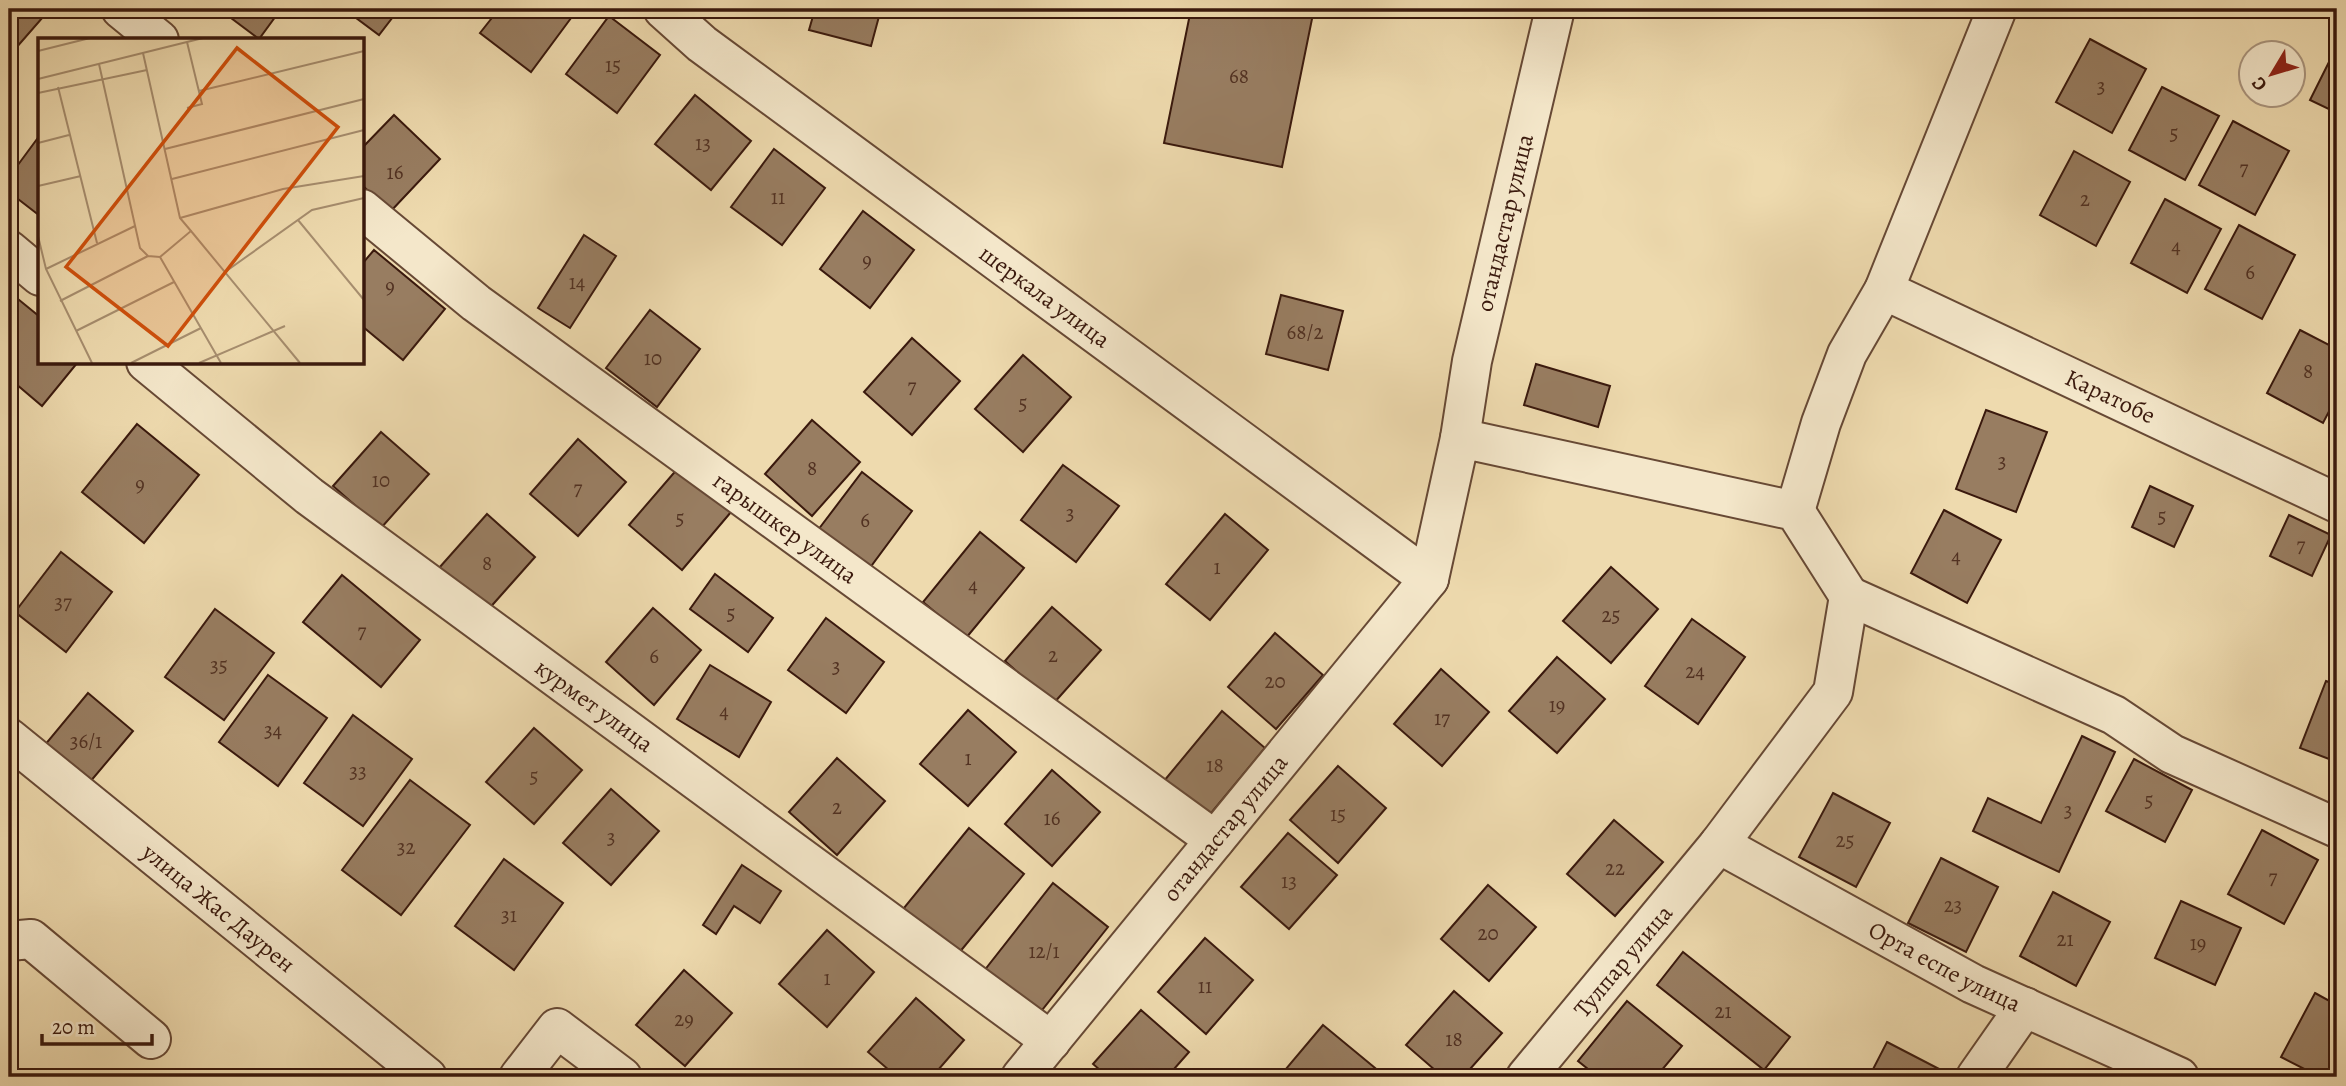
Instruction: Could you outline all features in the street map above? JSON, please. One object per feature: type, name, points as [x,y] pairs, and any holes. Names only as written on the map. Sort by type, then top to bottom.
[{"type":"street","points":[[121,9],[157,38]]},
{"type":"street","name":"шеркала улица","points":[[663,9],[702,44],[1429,579]]},
{"type":"street","name":"отандастар улица","points":[[1021,1077],[1429,579],[1460,438],[1472,361],[1555,9]]},
{"type":"street","points":[[1795,511],[1821,423],[1847,354],[1884,290],[1997,9]]},
{"type":"street","name":"гарышкер улица","points":[[364,211],[476,303],[1215,840]]},
{"type":"street","points":[[9,250],[38,274]]},
{"type":"street","name":"Каратобе","points":[[1884,290],[2337,503]]},
{"type":"street","name":"курмет улица","points":[[148,364],[320,504],[1051,1041]]},
{"type":"street","points":[[1460,438],[1795,511],[1849,596],[2114,715],[2172,754],[2337,828]]},
{"type":"street","name":"Тулпар улица","points":[[1526,1077],[1719,844],[1833,692],[1849,596]]},
{"type":"street","name":"улица Жас Даурен","points":[[9,738],[427,1077]]},
{"type":"street","name":"Орта еспе улица","points":[[1719,844],[1973,984],[2179,1077]]},
{"type":"street","points":[[9,942],[31,939],[151,1039]]},
{"type":"street","points":[[1976,1077],[2025,1007]]},
{"type":"street","points":[[519,1077],[557,1028],[622,1077]]},
{"type":"building","points":[[9,9],[50,9],[9,56]]},
{"type":"building","points":[[219,9],[281,9],[258,38]]},
{"type":"building","points":[[344,9],[399,9],[379,35]]},
{"type":"building","points":[[499,9],[567,9],[574,14],[531,72],[480,33]]},
{"type":"building","points":[[815,9],[881,9],[871,46],[809,30]]},
{"type":"building","points":[[1191,9],[1314,9],[1282,167],[1164,143]]},
{"type":"building","points":[[609,16],[660,55],[617,113],[566,74]]},
{"type":"building","points":[[2090,39],[2146,69],[2112,133],[2056,102]]},
{"type":"building","points":[[2337,46],[2337,113],[2310,100]]},
{"type":"building","points":[[2162,87],[2219,116],[2185,180],[2129,150]]},
{"type":"building","points":[[695,95],[751,141],[711,190],[655,144]]},
{"type":"building","points":[[394,115],[440,159],[390,212],[364,187],[364,146]]},
{"type":"building","points":[[2233,121],[2289,151],[2255,215],[2199,185]]},
{"type":"building","points":[[38,138],[38,214],[9,192],[9,177]]},
{"type":"building","points":[[774,149],[825,188],[782,245],[731,207]]},
{"type":"building","points":[[2074,151],[2130,182],[2096,246],[2040,215]]},
{"type":"building","points":[[2165,199],[2221,229],[2187,293],[2131,263]]},
{"type":"building","points":[[863,211],[914,250],[870,308],[820,269]]},
{"type":"building","points":[[2239,225],[2295,255],[2262,319],[2205,289]]},
{"type":"building","points":[[584,235],[616,256],[570,328],[538,308]]},
{"type":"building","points":[[374,250],[445,309],[403,360],[364,328],[364,262]]},
{"type":"building","points":[[13,295],[38,315],[38,364],[76,364],[42,406],[9,378],[9,300]]},
{"type":"building","points":[[1281,295],[1343,311],[1328,370],[1266,354]]},
{"type":"building","points":[[650,310],[700,349],[657,407],[606,368]]},
{"type":"building","points":[[2300,330],[2337,349],[2337,396],[2323,423],[2267,393]]},
{"type":"building","points":[[912,338],[960,381],[912,435],[864,392]]},
{"type":"building","points":[[1023,355],[1071,397],[1023,452],[975,409]]},
{"type":"building","points":[[1536,364],[1610,386],[1598,427],[1524,405]]},
{"type":"building","points":[[1986,410],[2047,432],[2016,512],[1956,489]]},
{"type":"building","points":[[812,420],[860,462],[812,516],[765,474]]},
{"type":"building","points":[[137,424],[199,475],[144,543],[82,492]]},
{"type":"building","points":[[381,432],[429,474],[381,528],[333,486]]},
{"type":"building","points":[[578,439],[626,482],[578,536],[530,494]]},
{"type":"building","points":[[1063,465],[1119,506],[1076,562],[1021,520]]},
{"type":"building","points":[[679,467],[731,512],[682,570],[629,525]]},
{"type":"building","points":[[862,472],[912,511],[869,569],[818,530]]},
{"type":"building","points":[[2150,486],[2193,506],[2174,547],[2132,527]]},
{"type":"building","points":[[1944,510],[2001,540],[1967,603],[1911,573]]},
{"type":"building","points":[[487,514],[535,557],[487,611],[439,568]]},
{"type":"building","points":[[1225,514],[1268,550],[1210,620],[1166,584]]},
{"type":"building","points":[[2289,515],[2331,535],[2312,576],[2270,556]]},
{"type":"building","points":[[980,532],[1024,568],[966,638],[923,602]]},
{"type":"building","points":[[61,552],[112,592],[66,652],[15,612]]},
{"type":"building","points":[[1611,567],[1658,609],[1611,663],[1563,621]]},
{"type":"building","points":[[715,574],[773,618],[748,652],[690,609]]},
{"type":"building","points":[[342,575],[420,640],[381,687],[303,622]]},
{"type":"building","points":[[1052,607],[1101,650],[1053,704],[1005,661]]},
{"type":"building","points":[[653,608],[701,650],[654,705],[606,662]]},
{"type":"building","points":[[215,609],[274,653],[224,720],[165,677]]},
{"type":"building","points":[[826,618],[884,662],[846,713],[788,670]]},
{"type":"building","points":[[1692,619],[1745,657],[1698,724],[1645,686]]},
{"type":"building","points":[[1275,633],[1323,675],[1276,729],[1228,687]]},
{"type":"building","points":[[1557,657],[1605,699],[1557,753],[1509,711]]},
{"type":"building","points":[[710,665],[771,702],[739,757],[677,719]]},
{"type":"building","points":[[1441,669],[1489,712],[1442,766],[1394,724]]},
{"type":"building","points":[[268,675],[327,718],[278,786],[219,742]]},
{"type":"building","points":[[2326,681],[2337,685],[2337,762],[2300,748]]},
{"type":"building","points":[[88,693],[133,731],[84,789],[39,752]]},
{"type":"building","points":[[968,710],[1016,752],[968,806],[920,764]]},
{"type":"building","points":[[1222,711],[1265,748],[1207,818],[1164,781]]},
{"type":"building","points":[[353,715],[412,759],[363,826],[304,783]]},
{"type":"building","points":[[534,728],[582,770],[534,824],[486,782]]},
{"type":"building","points":[[2082,736],[2115,752],[2059,872],[1973,831],[1988,798],[2041,823]]},
{"type":"building","points":[[837,758],[885,801],[837,855],[789,812]]},
{"type":"building","points":[[2134,759],[2192,790],[2165,842],[2106,811]]},
{"type":"building","points":[[1338,766],[1386,808],[1338,863],[1290,820]]},
{"type":"building","points":[[1052,770],[1100,812],[1052,866],[1005,824]]},
{"type":"building","points":[[410,780],[470,825],[401,915],[342,870]]},
{"type":"building","points":[[611,789],[659,831],[611,885],[563,843]]},
{"type":"building","points":[[1833,793],[1890,823],[1856,887],[1799,857]]},
{"type":"building","points":[[1614,820],[1663,862],[1615,916],[1567,874]]},
{"type":"building","points":[[969,828],[1024,874],[954,959],[899,914]]},
{"type":"building","points":[[2262,830],[2318,860],[2284,924],[2228,894]]},
{"type":"building","points":[[1288,833],[1337,875],[1289,929],[1241,887]]},
{"type":"building","points":[[1941,858],[1998,887],[1966,952],[1908,923]]},
{"type":"building","points":[[504,859],[563,903],[514,970],[455,926]]},
{"type":"building","points":[[742,865],[781,891],[760,923],[734,906],[716,934],[703,925]]},
{"type":"building","points":[[1053,883],[1108,927],[1035,1019],[980,976]]},
{"type":"building","points":[[1488,885],[1536,927],[1489,981],[1441,939]]},
{"type":"building","points":[[2053,892],[2110,922],[2076,986],[2020,956]]},
{"type":"building","points":[[2181,901],[2241,928],[2215,985],[2155,958]]},
{"type":"building","points":[[827,930],[874,972],[827,1027],[779,984]]},
{"type":"building","points":[[1205,938],[1253,980],[1206,1034],[1158,992]]},
{"type":"building","points":[[1683,952],[1790,1037],[1764,1070],[1657,985]]},
{"type":"building","points":[[684,970],[732,1013],[685,1066],[636,1025]]},
{"type":"building","points":[[1454,991],[1502,1033],[1463,1077],[1443,1077],[1406,1045]]},
{"type":"building","points":[[2315,993],[2337,1005],[2337,1077],[2320,1077],[2281,1057]]},
{"type":"building","points":[[916,998],[964,1040],[932,1077],[897,1077],[868,1052]]},
{"type":"building","points":[[1627,1001],[1682,1046],[1656,1077],[1598,1077],[1578,1061]]},
{"type":"building","points":[[1141,1010],[1189,1052],[1167,1077],[1108,1077],[1093,1064]]},
{"type":"building","points":[[1323,1025],[1386,1077],[1294,1077],[1285,1070]]},
{"type":"building","points":[[1887,1042],[1943,1071],[1940,1077],[1869,1077]]}]
